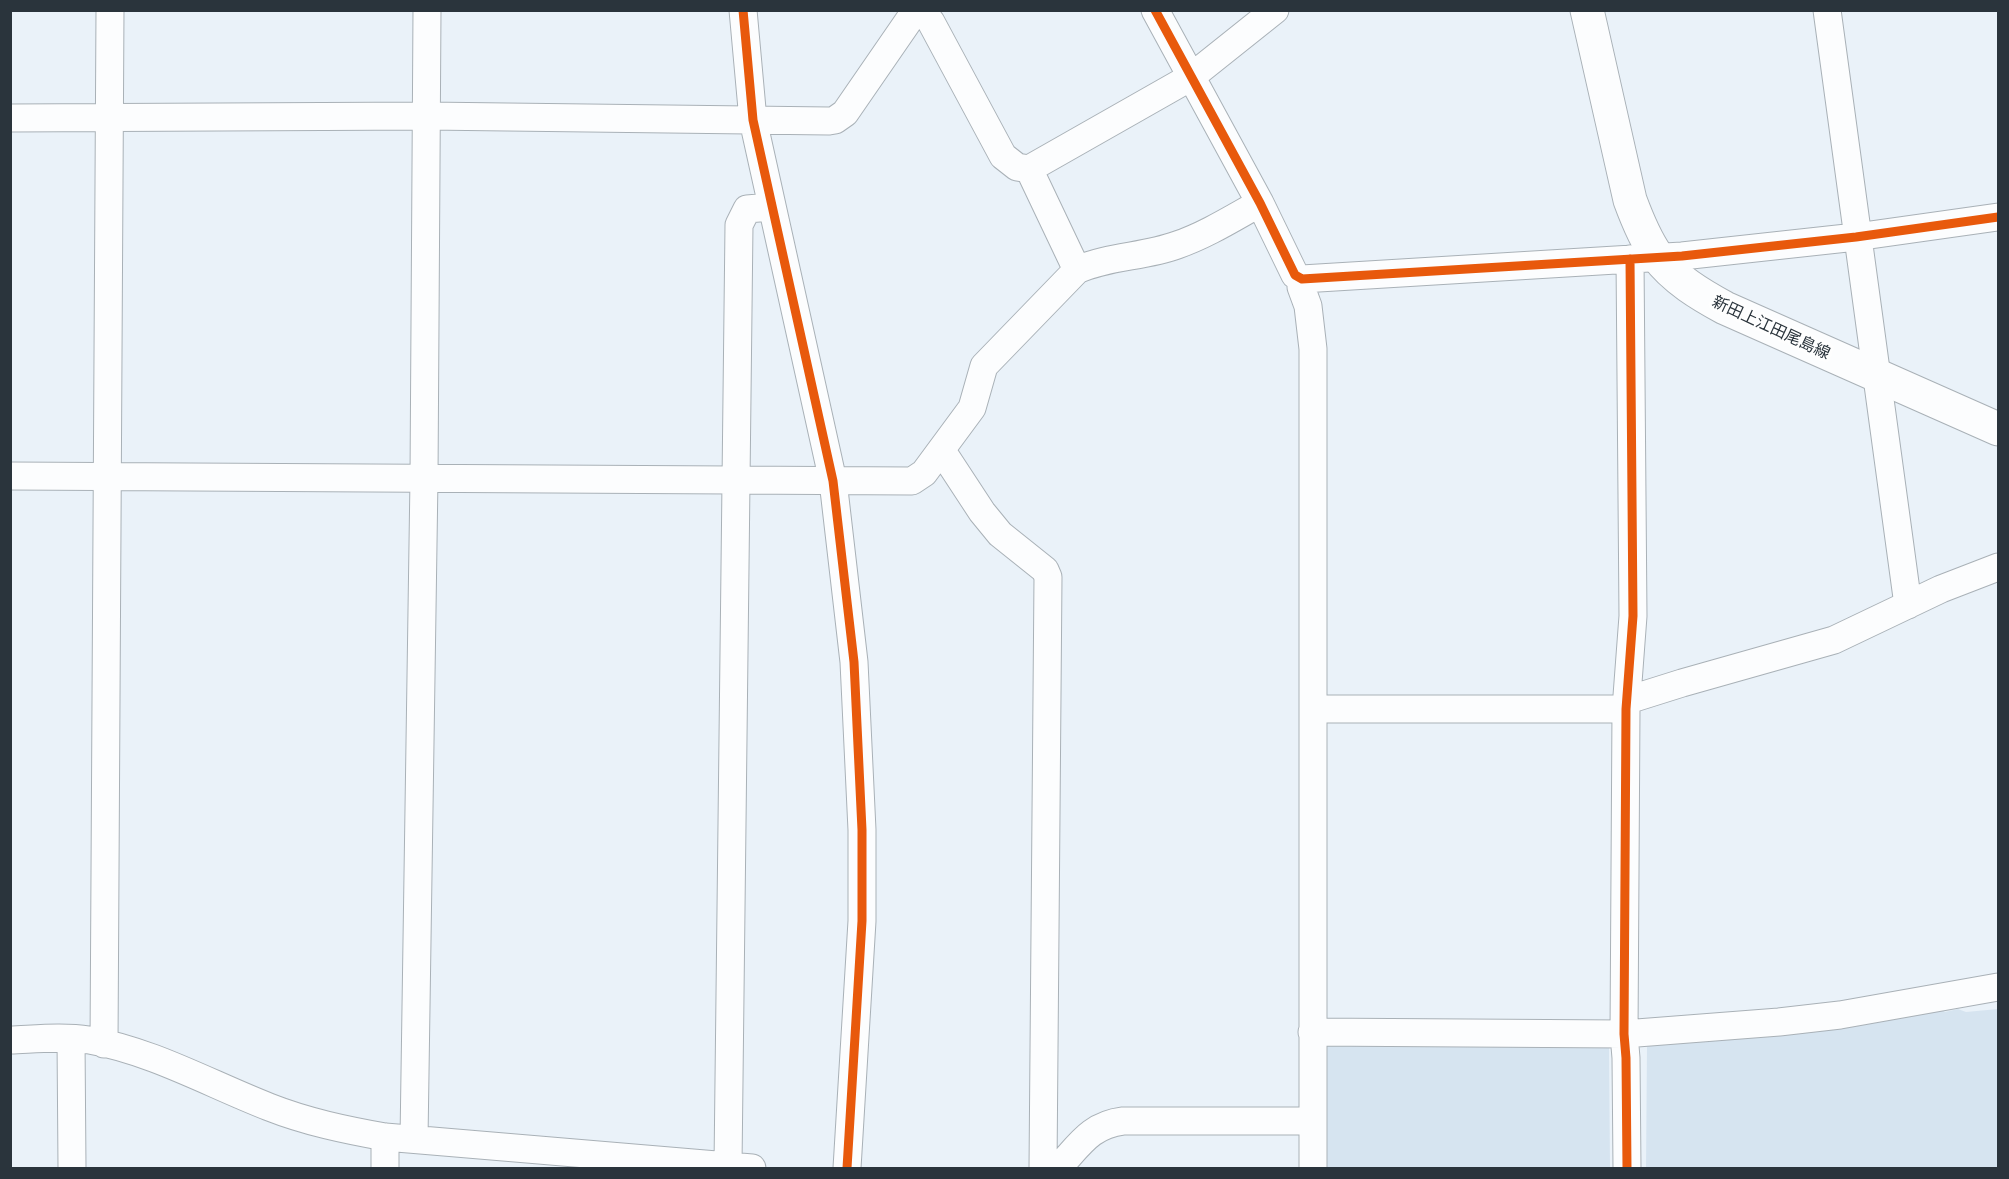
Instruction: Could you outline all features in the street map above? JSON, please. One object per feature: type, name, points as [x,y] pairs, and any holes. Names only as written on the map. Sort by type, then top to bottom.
[{"type":"main road","name":"新田上江田尾島線","points":[[1587,10],[1630,200],[1642,230],[1644,258],[1725,308],[1998,429]]},
{"type":"street","points":[[104,1044],[110,10]]},
{"type":"street","points":[[414,1139],[424,478],[428,10]]},
{"type":"street","points":[[743,10],[753,120],[832,481],[854,662],[862,830],[860,945],[847,1168]]},
{"type":"street","points":[[1155,10],[1260,203],[1295,275],[1302,279],[1682,256],[1857,237],[1998,217]]},
{"type":"street","points":[[10,118],[427,116],[836,120],[845,113],[907,14],[931,22],[1003,156],[1017,167],[1029,169],[1191,77],[1275,10]]},
{"type":"street","points":[[1827,10],[1908,605]]},
{"type":"street","points":[[1029,169],[1077,270]]},
{"type":"street","points":[[10,476],[912,481],[924,473],[972,408],[984,366],[1077,270],[1094,263],[1176,246],[1202,235],[1260,203]]},
{"type":"street","points":[[10,1040],[71,1039],[104,1044],[149,1057],[272,1108],[316,1123],[385,1137],[694,1166],[740,1167],[736,479],[740,225],[747,209],[771,207]]},
{"type":"street","points":[[1627,1168],[1625,1046],[1627,704],[1633,616],[1644,258]]},
{"type":"street","points":[[1302,279],[1301,287],[1308,306],[1313,349],[1313,1168]]},
{"type":"street","points":[[942,451],[982,512],[1000,534],[1045,570],[1048,577],[1043,1168]]},
{"type":"street","points":[[1314,710],[1627,704],[1682,683],[1834,640],[1941,589],[1998,567]]},
{"type":"street","points":[[1312,1032],[1625,1046],[1840,1015],[1998,987]]},
{"type":"street","points":[[71,1039],[72,1168]]},
{"type":"street","points":[[1058,1168],[1095,1129],[1107,1123],[1123,1121],[1313,1121]]},
{"type":"street","points":[[385,1137],[385,1168]]},
{"type":"shaded area","points":[[1941,1009],[1945,1012],[1958,1009],[1966,1012],[1998,1009],[1998,1168],[1646,1168],[1647,1047],[1655,1039]]},
{"type":"shaded area","points":[[1322,1043],[1609,1047],[1610,1168],[1322,1168]]},
{"type":"cycle path","points":[[743,10],[753,120],[833,481],[854,662],[862,830],[862,921],[847,1168]]},
{"type":"cycle path","points":[[1155,10],[1260,203],[1295,275],[1302,279],[1682,256],[1856,237],[1998,217]]},
{"type":"cycle path","points":[[1627,1168],[1624,1034],[1626,709],[1633,616],[1630,259]]}]
